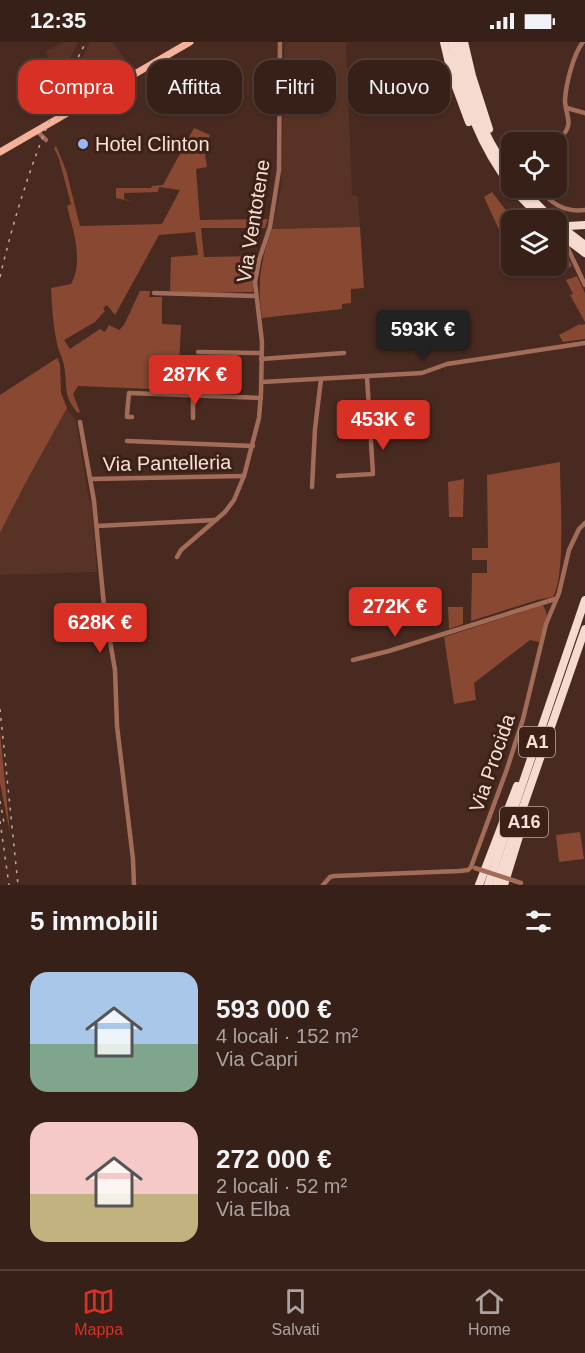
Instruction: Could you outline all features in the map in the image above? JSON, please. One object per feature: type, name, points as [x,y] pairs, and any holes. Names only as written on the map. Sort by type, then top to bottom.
[{"type":"highway","points":[[444,42],[452,75],[466,114],[481,145],[501,173]]},
{"type":"highway","points":[[452,42],[460,79],[473,117],[496,166]]},
{"type":"highway","points":[[458,42],[464,72],[478,116],[501,161]]},
{"type":"highway","points":[[464,42],[488,125],[501,151]]},
{"type":"highway","points":[[525,198],[540,210]]},
{"type":"highway","points":[[531,198],[542,210]]},
{"type":"highway","points":[[567,226],[585,225]]},
{"type":"highway","points":[[567,232],[585,245]]},
{"type":"highway","points":[[567,239],[585,253]]},
{"type":"highway","name":"A1","points":[[496,885],[585,600]]},
{"type":"highway","name":"A1","points":[[488,885],[585,629]]},
{"type":"highway","points":[[479,885],[507,808],[536,757]]},
{"type":"highway","name":"A16","points":[[504,885],[526,814],[536,757]]},
{"type":"main road","points":[[0,152],[190,42]]},
{"type":"street","name":"Via Ventotene","points":[[177,556],[225,512],[234,500],[253,446],[261,398],[261,328],[255,282],[279,183],[280,42]]},
{"type":"street","points":[[566,132],[570,121],[565,102],[575,55],[583,42]]},
{"type":"street","points":[[567,108],[585,112]]},
{"type":"street","points":[[36,130],[46,140]]},
{"type":"street","points":[[547,198],[558,206],[571,210],[585,210]]},
{"type":"street","points":[[567,249],[585,285]]},
{"type":"street","points":[[154,293],[256,296]]},
{"type":"street","points":[[261,382],[422,373],[447,364],[585,343]]},
{"type":"street","points":[[198,352],[261,356],[344,353]]},
{"type":"street","points":[[338,476],[373,474],[367,376]]},
{"type":"street","points":[[312,487],[315,429],[321,380]]},
{"type":"street","points":[[132,417],[127,417],[129,393],[261,398]]},
{"type":"street","points":[[193,418],[194,395]]},
{"type":"street","points":[[80,422],[91,479],[104,606],[115,670],[117,726],[134,859],[134,885]]},
{"type":"street","points":[[127,441],[253,446]]},
{"type":"street","name":"Via Pantelleria","points":[[91,479],[244,476]]},
{"type":"street","points":[[97,525],[215,520]]},
{"type":"street","name":"Via Procida","points":[[473,867],[511,759],[546,624],[569,550],[579,529],[585,523]]},
{"type":"street","points":[[353,660],[555,599]]},
{"type":"street","points":[[322,885],[334,876],[459,871],[473,867],[518,882]]},
{"type":"shaded area","points":[[65,42],[78,42],[69,60],[48,60],[46,51]]},
{"type":"shaded area","points":[[90,42],[112,42],[126,60],[81,60]]},
{"type":"shaded area","points":[[285,42],[346,42],[352,195],[358,196],[360,227],[272,229],[281,187],[283,114],[336,114],[336,60],[285,60]]},
{"type":"shaded area","points":[[194,128],[210,135],[204,147],[207,167],[196,169],[200,220],[268,219],[265,228],[201,228],[204,257],[257,256],[253,292],[182,293],[170,291],[171,257],[198,255],[195,232],[159,235],[115,315],[107,305],[103,308],[105,311],[95,322],[64,340],[70,349],[100,329],[105,332],[109,325],[119,330],[124,325],[140,291],[150,291],[149,297],[162,297],[162,324],[181,325],[178,390],[78,386],[73,394],[80,412],[78,413],[68,396],[53,316],[51,288],[71,284],[77,265],[74,235],[67,206],[71,204],[54,148],[56,146],[66,170],[80,226],[162,224],[180,190],[159,187],[158,192],[124,193],[124,199],[134,202],[116,198],[116,188],[151,188],[163,185]]},
{"type":"shaded area","points":[[492,192],[506,210],[501,210],[500,232],[484,197]]},
{"type":"shaded area","points":[[360,227],[364,288],[351,289],[351,303],[342,304],[342,309],[262,318],[261,273],[272,229]]},
{"type":"shaded area","points":[[567,256],[572,266],[567,269]]},
{"type":"shaded area","points":[[577,276],[585,293],[585,322],[570,295],[573,294],[566,280]]},
{"type":"shaded area","points":[[580,324],[585,324],[585,339],[563,342],[559,335]]},
{"type":"shaded area","points":[[57,358],[60,364],[61,393],[67,408],[0,533],[0,395]]},
{"type":"shaded area","points":[[67,408],[76,421],[91,501],[97,572],[0,575],[0,533]]},
{"type":"shaded area","points":[[560,462],[561,553],[560,571],[553,597],[471,621],[472,573],[487,573],[487,560],[472,560],[472,548],[488,548],[487,475]]},
{"type":"shaded area","points":[[464,479],[463,517],[449,517],[448,482]]},
{"type":"shaded area","points":[[543,605],[547,614],[539,642],[530,640],[474,683],[476,700],[454,704],[444,637]]},
{"type":"shaded area","points":[[448,607],[463,607],[463,624],[449,629]]},
{"type":"shaded area","points":[[0,733],[10,833],[0,783]]},
{"type":"shaded area","points":[[580,832],[584,859],[559,862],[556,835]]},
{"type":"railway","points":[[0,277],[25,186],[59,98],[86,42]]},
{"type":"railway","points":[[0,709],[18,885]]},
{"type":"railway","points":[[0,801],[4,823]]},
{"type":"railway","points":[[0,821],[9,885]]},
{"type":"place","name":"Hotel Clinton","points":[[83,144]]}]
